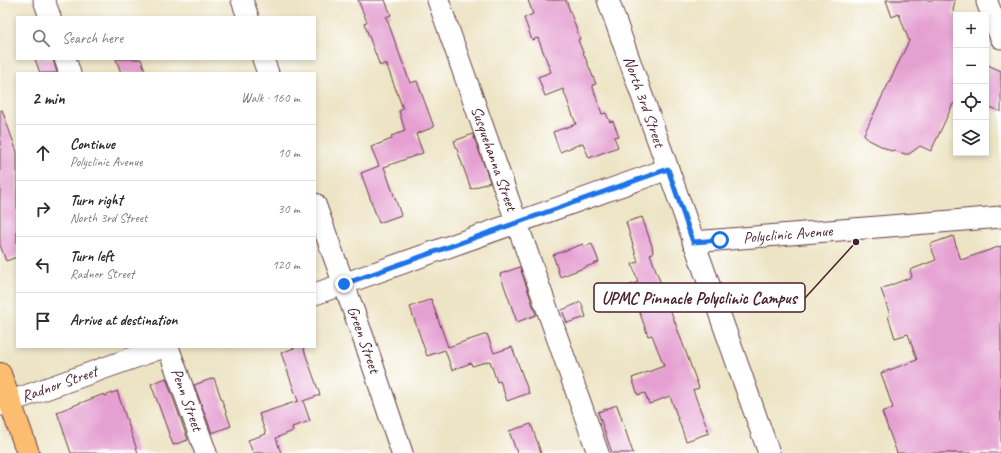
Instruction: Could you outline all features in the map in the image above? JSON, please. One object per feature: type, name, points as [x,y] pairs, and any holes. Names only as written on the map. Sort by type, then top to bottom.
[{"type":"main road","points":[[0,374],[5,403],[28,453]]},
{"type":"street","points":[[44,0],[50,16]]},
{"type":"street","points":[[242,0],[248,16]]},
{"type":"street","name":"Susquehanna Street","points":[[438,0],[515,222],[598,453]]},
{"type":"street","name":"North 3rd Street","points":[[608,0],[769,453]]},
{"type":"street","points":[[987,2],[1001,38]]},
{"type":"street","points":[[65,60],[70,72]]},
{"type":"street","points":[[263,60],[268,72]]},
{"type":"street","points":[[316,294],[668,169]]},
{"type":"street","name":"Green Street","points":[[316,207],[402,453]]},
{"type":"street","name":"Polyclinic Avenue","points":[[693,242],[1001,218]]},
{"type":"street","name":"Radnor Street","points":[[5,403],[161,348]]},
{"type":"street","name":"Penn Street","points":[[168,348],[206,453]]},
{"type":"building","points":[[358,0],[385,0],[391,15],[386,17],[410,83],[417,81],[434,127],[416,134],[423,153],[384,167],[401,215],[379,223],[361,173],[379,166],[371,147],[392,139],[391,136],[405,131],[399,111],[403,109],[386,63],[380,66],[364,23],[367,22]]},
{"type":"building","points":[[528,0],[566,0],[580,39],[578,40],[596,84],[592,85],[602,114],[606,113],[610,122],[613,121],[619,136],[614,137],[618,147],[589,158],[583,143],[560,152],[553,132],[576,124],[563,89],[545,96],[538,77],[551,72],[538,38],[532,40],[524,18],[533,14]]},
{"type":"building","points":[[886,0],[955,0],[953,11],[953,104],[931,151],[920,146],[909,154],[893,150],[891,151],[867,139],[864,134],[909,41],[899,14],[892,17]]},
{"type":"building","points":[[35,60],[53,60],[57,72],[40,72]]},
{"type":"building","points":[[116,60],[141,60],[146,72],[121,72]]},
{"type":"building","points":[[989,65],[1001,71],[1001,112],[989,106]]},
{"type":"building","points":[[2,110],[16,149],[16,257],[6,261],[0,245],[0,111]]},
{"type":"building","points":[[473,134],[490,182],[471,189],[454,141]]},
{"type":"building","points":[[642,217],[652,246],[653,253],[650,254],[699,388],[693,390],[709,433],[686,441],[670,396],[649,404],[645,393],[638,395],[632,378],[664,366],[652,335],[648,336],[630,285],[638,282],[632,264],[638,262],[626,222]]},
{"type":"building","points":[[953,236],[961,260],[1001,246],[1001,453],[897,453],[882,412],[893,408],[881,373],[917,360],[908,334],[895,338],[888,316],[890,315],[881,289],[912,277],[910,270],[936,260],[930,244]]},
{"type":"building","points":[[583,244],[584,247],[592,244],[599,262],[560,277],[553,255]]},
{"type":"building","points":[[520,267],[536,315],[517,322],[500,274]]},
{"type":"building","points":[[431,299],[448,347],[487,334],[494,353],[512,347],[529,393],[507,401],[500,381],[497,382],[490,361],[472,366],[471,363],[452,370],[445,350],[427,356],[410,307]]},
{"type":"building","points":[[581,302],[586,317],[567,323],[562,310]]},
{"type":"building","points":[[294,348],[303,348],[320,395],[303,401],[310,421],[292,427],[293,431],[276,438],[281,453],[253,453],[248,440],[266,434],[259,414],[298,401],[281,353]]},
{"type":"building","points":[[166,378],[188,440],[173,445],[151,384]]},
{"type":"building","points":[[214,378],[231,426],[212,433],[194,385]]},
{"type":"building","points":[[117,391],[138,453],[71,453],[57,412],[104,394],[105,396]]},
{"type":"building","points":[[617,405],[633,453],[612,453],[598,412]]},
{"type":"building","points":[[531,424],[541,453],[517,453],[509,431]]},
{"type":"place","name":"UPMC Pinnacle Polyclinic Campus","points":[[856,242]]},
{"type":"route","points":[[344,284],[515,222],[668,169],[693,242],[720,240]]}]
